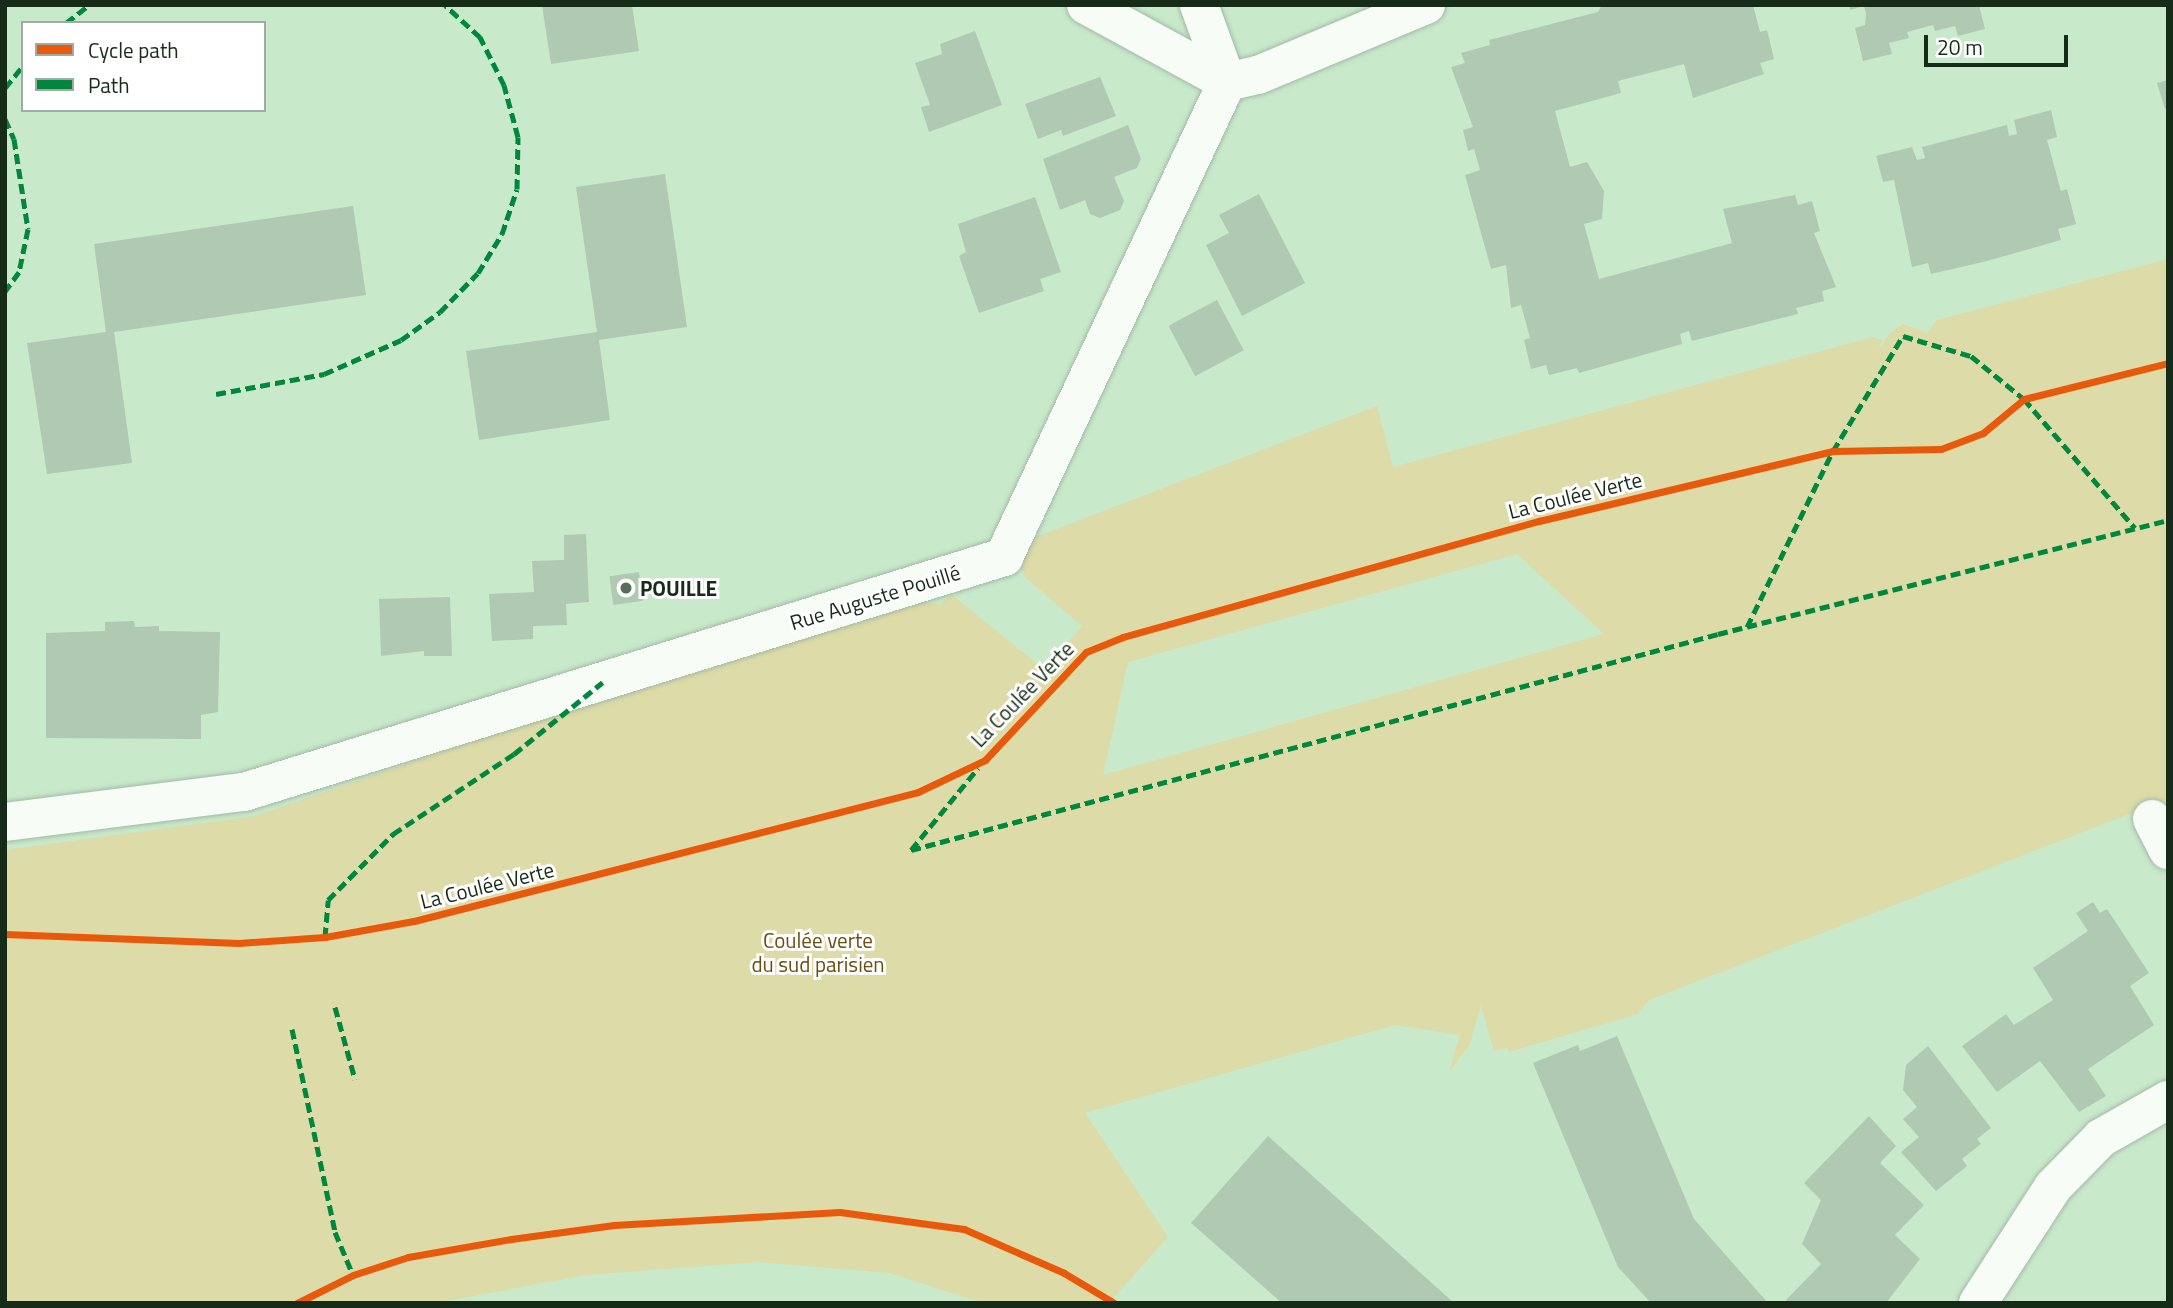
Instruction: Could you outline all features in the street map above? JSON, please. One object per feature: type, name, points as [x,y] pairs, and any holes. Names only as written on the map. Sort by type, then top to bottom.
[{"type":"street","points":[[1086,5],[1227,82],[1258,75],[1426,5]]},
{"type":"street","points":[[1199,5],[1227,82]]},
{"type":"street","name":"Rue Auguste Pouillé","points":[[5,822],[244,792],[1004,557],[1227,82]]},
{"type":"street","points":[[1978,1303],[2053,1187],[2101,1138],[2168,1100]]},
{"type":"green space","name":"Coulée verte du sud parisien","points":[[2168,259],[2168,799],[1649,1000],[1638,1014],[1509,1052],[1507,1047],[1494,1051],[1481,1005],[1470,1044],[1449,1072],[1460,1035],[1395,1025],[1085,1113],[1168,1237],[1109,1303],[983,1303],[889,1273],[759,1262],[586,1275],[436,1303],[5,1303],[5,850],[255,816],[858,608],[918,601],[939,604],[952,595],[1045,670],[1082,626],[1025,577],[1010,547],[1377,406],[1393,467],[1873,337],[1882,340],[1878,351],[1888,335],[1903,324],[1927,333],[1937,320]],"holes":[[[1517,554],[1604,634],[1103,775],[1128,662]]]},
{"type":"building","points":[[542,5],[632,5],[639,51],[551,64]]},
{"type":"building","points":[[1602,5],[1753,5],[1760,32],[1767,30],[1774,59],[1760,63],[1764,74],[1693,98],[1684,64],[1618,81],[1621,93],[1555,111],[1570,167],[1587,162],[1604,191],[1602,219],[1584,224],[1599,279],[1732,243],[1723,209],[1795,195],[1798,205],[1812,201],[1820,231],[1814,233],[1836,287],[1822,291],[1824,301],[1796,308],[1798,314],[1692,341],[1689,331],[1680,334],[1682,344],[1579,373],[1577,368],[1549,375],[1546,365],[1531,369],[1524,340],[1530,338],[1521,305],[1511,308],[1506,265],[1491,269],[1465,175],[1480,170],[1474,149],[1468,151],[1463,130],[1473,127],[1451,67],[1465,63],[1461,53],[1490,45],[1489,40],[1598,12]]},
{"type":"building","points":[[1849,5],[1979,5],[1985,29],[1958,36],[1955,26],[1935,31],[1933,25],[1907,32],[1909,38],[1889,43],[1892,54],[1863,61],[1855,28],[1865,25],[1864,6],[1850,10]]},
{"type":"building","points":[[975,31],[1002,105],[929,132],[921,107],[930,105],[915,63],[942,54],[940,44]]},
{"type":"building","points":[[1100,77],[1116,116],[1063,136],[1061,130],[1038,139],[1025,104]]},
{"type":"building","points":[[2168,80],[2168,108],[2165,109],[2157,83]]},
{"type":"building","points":[[2051,110],[2057,137],[2047,140],[2061,191],[2067,189],[2076,224],[2058,229],[2061,240],[1987,261],[1931,274],[1928,263],[1912,267],[1894,180],[1883,182],[1876,156],[1912,147],[1917,160],[1925,158],[1922,147],[2007,125],[2009,136],[2017,134],[2014,120]]},
{"type":"building","points":[[1128,125],[1141,159],[1137,168],[1114,177],[1124,201],[1120,210],[1100,218],[1090,214],[1085,200],[1060,210],[1043,159]]},
{"type":"building","points":[[665,174],[687,327],[599,340],[610,420],[479,440],[466,351],[597,332],[576,187]]},
{"type":"building","points":[[1259,194],[1305,283],[1242,316],[1206,245],[1229,233],[1219,215]]},
{"type":"building","points":[[1035,197],[1061,272],[1040,279],[1044,291],[979,313],[959,256],[966,252],[958,224]]},
{"type":"building","points":[[353,206],[366,295],[114,332],[132,463],[47,474],[27,343],[106,332],[94,244]]},
{"type":"building","points":[[1217,300],[1244,350],[1195,376],[1168,326]]},
{"type":"building","points":[[586,534],[589,602],[566,604],[567,625],[533,626],[533,639],[492,641],[489,594],[534,592],[532,561],[564,560],[564,535]]},
{"type":"building","name":"POUILLE","points":[[639,572],[643,601],[613,605],[609,576]]},
{"type":"building","points":[[450,597],[452,656],[424,656],[424,651],[381,656],[379,599]]},
{"type":"building","points":[[134,621],[135,627],[159,626],[159,631],[220,632],[218,712],[201,715],[201,739],[46,738],[46,633],[105,631],[105,622]]},
{"type":"building","points":[[2093,902],[2100,913],[2107,909],[2149,973],[2130,986],[2154,1025],[2088,1069],[2106,1096],[2079,1112],[2040,1061],[1997,1092],[1962,1046],[2006,1014],[2014,1025],[2053,1000],[2033,968],[2088,931],[2076,913]]},
{"type":"building","points":[[1617,1036],[1694,1219],[1768,1303],[1651,1303],[1618,1267],[1533,1063],[1578,1045],[1580,1051]]},
{"type":"building","points":[[1928,1046],[1991,1128],[1977,1139],[1981,1144],[1962,1159],[1967,1166],[1936,1191],[1901,1152],[1919,1137],[1903,1119],[1917,1107],[1903,1090],[1906,1065]]},
{"type":"building","points":[[1869,1116],[1896,1146],[1880,1163],[1924,1205],[1895,1235],[1920,1259],[1886,1303],[1789,1303],[1786,1300],[1821,1264],[1802,1244],[1821,1200],[1804,1183]]},
{"type":"building","points":[[1268,1136],[1454,1303],[1282,1303],[1191,1223]]},
{"type":"marked path","points":[[69,21],[89,5]]},
{"type":"marked path","points":[[216,394],[324,374],[401,340],[440,312],[478,273],[502,234],[517,189],[518,137],[504,85],[480,37],[445,5]]},
{"type":"marked path","points":[[5,88],[21,68]]},
{"type":"marked path","points":[[5,119],[14,139],[28,229],[19,272],[5,291]]},
{"type":"marked path","points":[[1747,627],[1833,451],[1903,336],[1971,356],[2024,399],[2135,528]]},
{"type":"marked path","points":[[911,850],[1718,634],[2168,520]]},
{"type":"marked path","points":[[325,937],[328,900],[393,834],[514,754],[603,682]]},
{"type":"marked path","points":[[911,850],[978,768]]},
{"type":"marked path","points":[[335,1007],[355,1079]]},
{"type":"marked path","points":[[292,1029],[335,1232],[353,1275]]},
{"type":"cycle path","name":"La Coulée Verte","points":[[5,934],[239,943],[325,937],[414,921],[918,792],[985,760],[1086,652],[1123,637],[1539,521],[1833,451],[1941,449],[1983,433],[2024,399],[2168,363]]},
{"type":"cycle path","points":[[297,1303],[353,1275],[408,1257],[511,1239],[614,1225],[840,1212],[964,1229],[1064,1273],[1114,1303]]},
{"type":"place","name":"POUILLE","points":[[626,588]]}]
